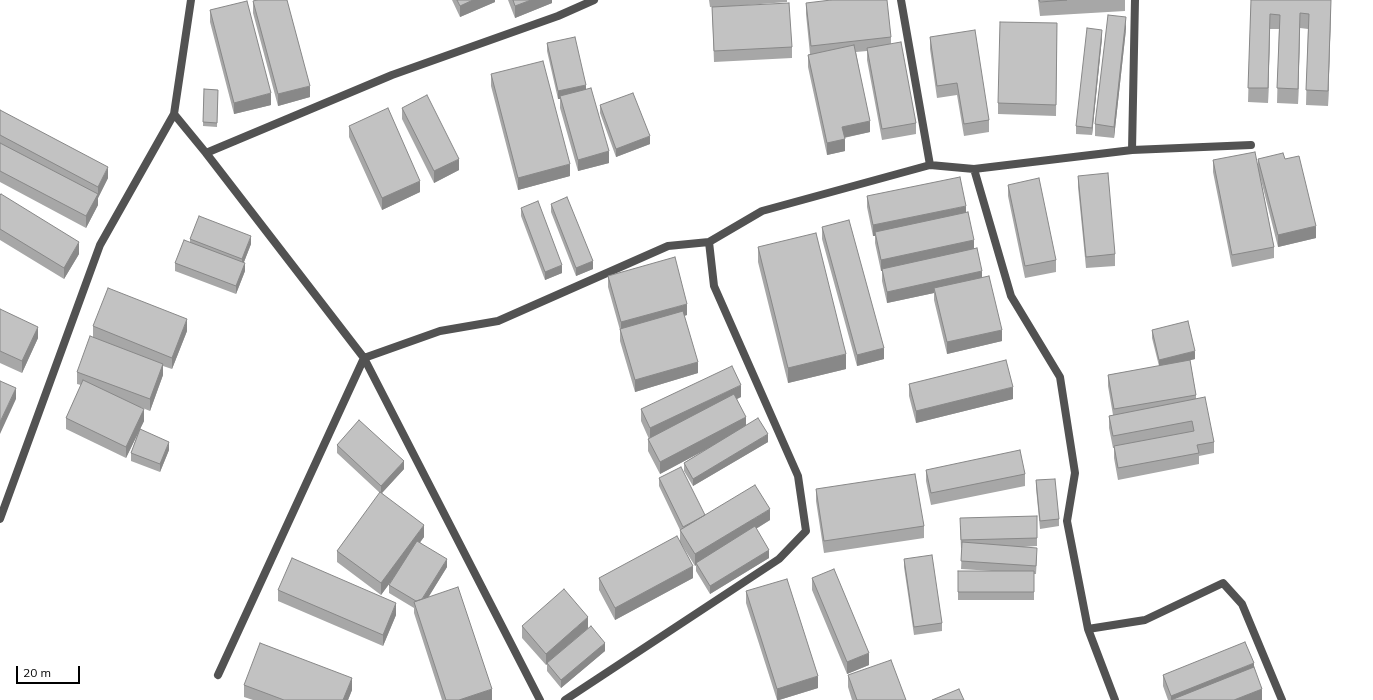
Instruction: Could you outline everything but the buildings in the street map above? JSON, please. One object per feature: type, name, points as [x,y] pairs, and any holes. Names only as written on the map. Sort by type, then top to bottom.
[{"type":"street","points":[[0,519],[100,245],[174,114],[191,0]]},
{"type":"street","points":[[206,153],[392,75],[558,16],[594,0]]},
{"type":"street","points":[[901,0],[930,165]]},
{"type":"street","points":[[1132,150],[1135,0]]},
{"type":"street","points":[[174,114],[206,153],[364,358],[540,700]]},
{"type":"street","points":[[218,675],[364,358],[440,331],[498,321],[668,246],[709,242],[762,211],[930,165],[974,169],[1132,150],[1251,145]]},
{"type":"street","points":[[974,169],[1011,296],[1060,377],[1075,473],[1067,521],[1088,629],[1115,700]]},
{"type":"street","points":[[565,700],[780,559],[806,531],[798,476],[714,286],[709,242]]},
{"type":"street","points":[[1088,629],[1145,620],[1223,583],[1242,604],[1282,700]]}]
